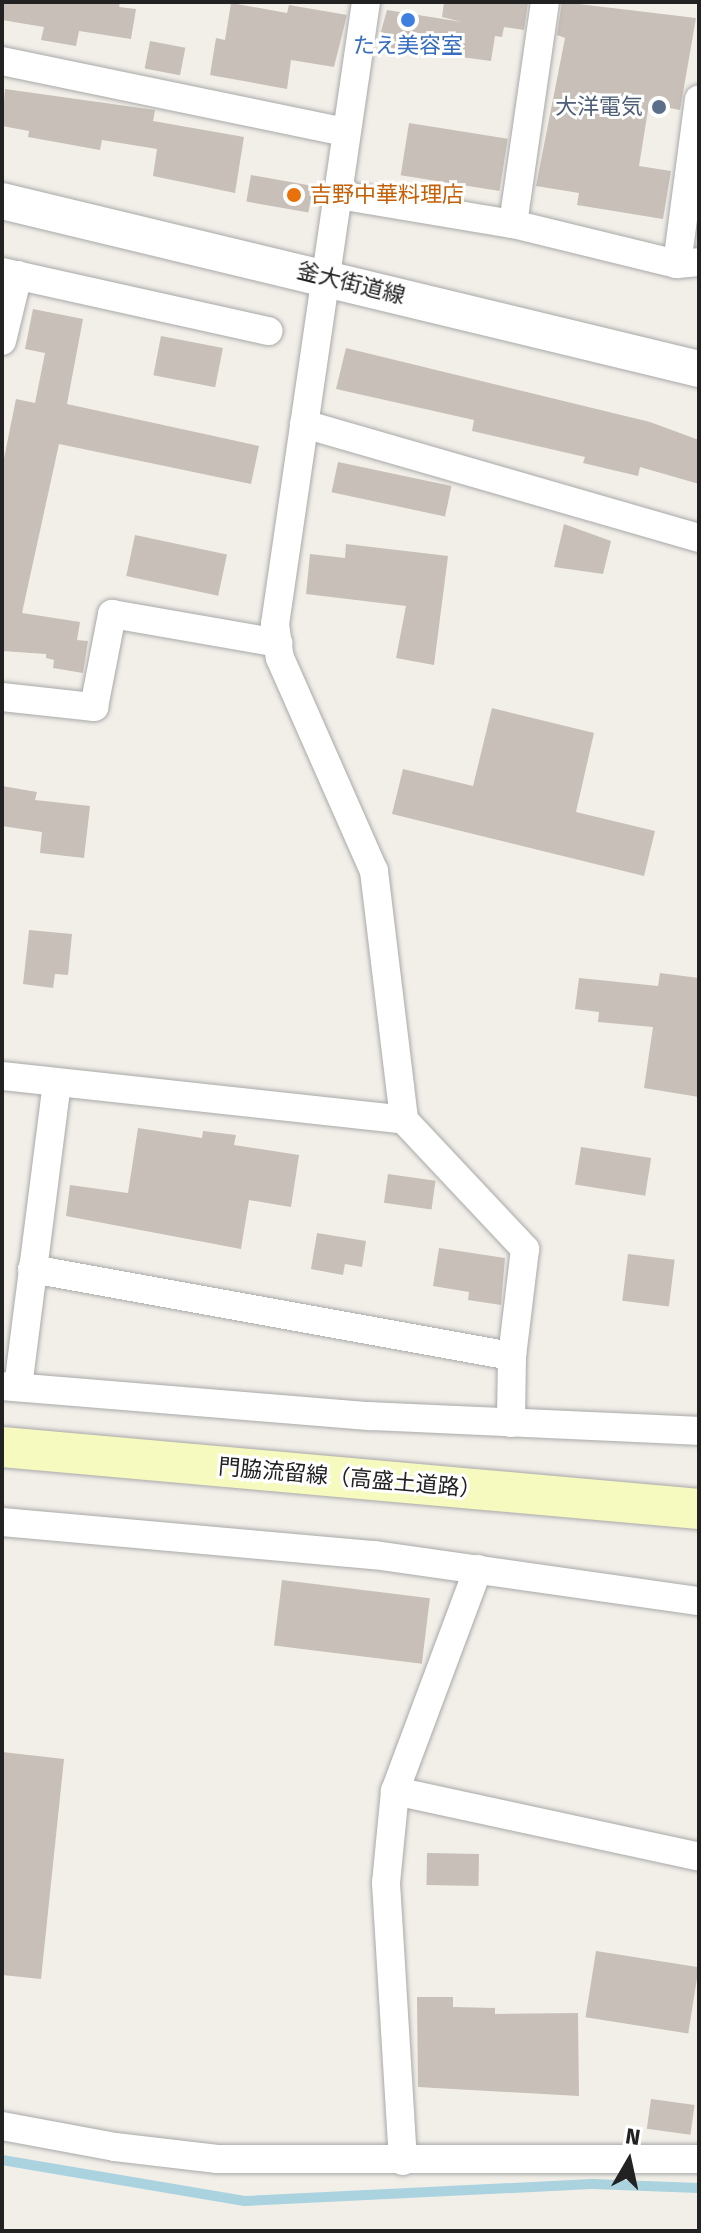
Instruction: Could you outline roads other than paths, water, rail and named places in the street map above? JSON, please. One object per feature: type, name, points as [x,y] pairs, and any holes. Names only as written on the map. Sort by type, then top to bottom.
[{"type":"main road","name":"門脇流留線（高盛土道路）","points":[[2,1447],[699,1509]]},
{"type":"street","points":[[366,2],[275,624],[278,643],[374,871],[404,1120],[525,1249],[512,1356],[511,1423]]},
{"type":"street","points":[[513,224],[545,2]]},
{"type":"street","points":[[2,61],[346,132]]},
{"type":"street","points":[[339,195],[513,224],[688,263],[699,99]]},
{"type":"street","name":"釜大街道線","points":[[2,201],[325,276],[699,369]]},
{"type":"street","points":[[2,341],[10,274],[269,331]]},
{"type":"street","points":[[304,424],[699,538]]},
{"type":"street","points":[[2,697],[94,707],[112,614],[278,643]]},
{"type":"street","points":[[2,1076],[404,1120]]},
{"type":"street","points":[[57,1083],[32,1269],[10,1386],[511,1423],[699,1431]]},
{"type":"street","points":[[32,1269],[512,1356]]},
{"type":"street","points":[[2,1522],[375,1555],[699,1601]]},
{"type":"street","points":[[403,2161],[386,1883],[395,1791],[478,1569]]},
{"type":"street","points":[[395,1791],[699,1857]]},
{"type":"street","points":[[2,2126],[217,2159],[699,2159]]},
{"type":"waterway","points":[[2,2160],[245,2201],[592,2184],[699,2188]]},
{"type":"place","name":"たえ美容室","points":[[408,20]]},
{"type":"place","name":"大洋電気","points":[[659,107]]},
{"type":"place","name":"吉野中華料理店","points":[[294,195]]}]
